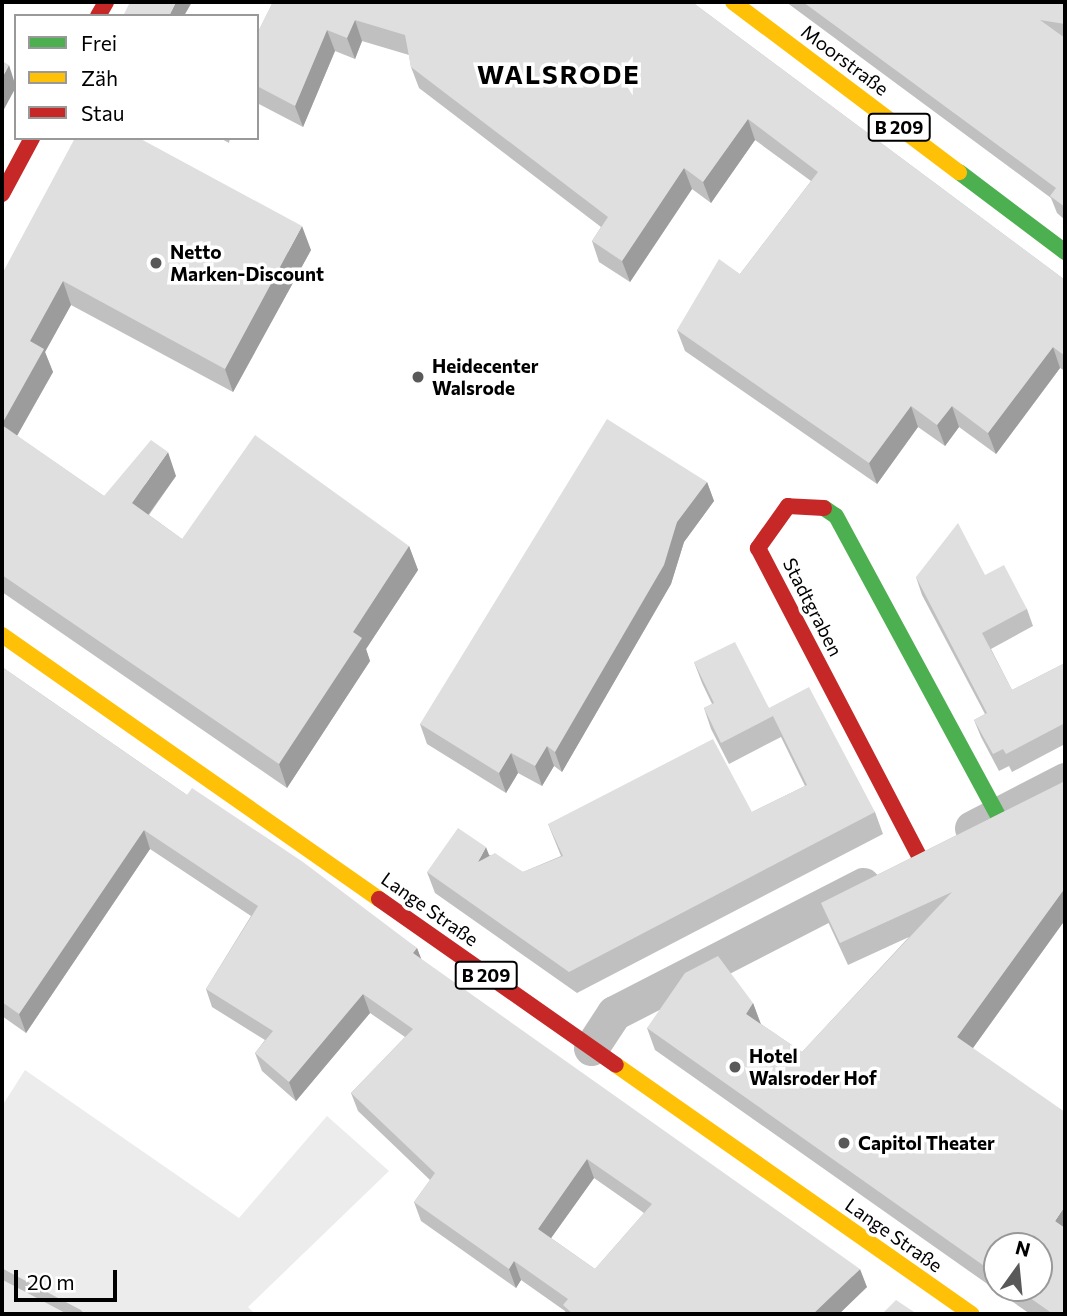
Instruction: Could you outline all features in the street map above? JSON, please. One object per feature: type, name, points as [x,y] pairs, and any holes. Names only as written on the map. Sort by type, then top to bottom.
[{"type":"main road","name":"Moorstraße","points":[[733,2],[1065,252]]},
{"type":"main road","points":[[2,194],[31,140]]},
{"type":"main road","name":"Stadtgraben","points":[[919,856],[758,548],[788,506],[817,504],[836,516],[998,815]]},
{"type":"main road","name":"Lange Straße","points":[[2,635],[971,1314]]},
{"type":"street","points":[[591,1048],[614,1013],[1065,780]]},
{"type":"shaded area","points":[[25,1070],[239,1218],[327,1116],[389,1171],[248,1307],[255,1314],[2,1314],[2,1106]]},
{"type":"building","points":[[130,2],[176,2],[170,14],[124,14]]},
{"type":"building","points":[[273,2],[692,2],[1065,280],[1065,356],[1053,347],[988,433],[952,406],[937,425],[911,406],[869,463],[677,330],[719,259],[740,274],[818,172],[748,119],[703,182],[684,168],[622,261],[592,241],[608,217],[411,67],[405,35],[355,20],[347,38],[327,30],[295,106],[259,87],[259,30]]},
{"type":"building","points":[[803,2],[1065,2],[1065,24],[1040,20],[1065,38],[1065,207],[1050,196],[1056,188]]},
{"type":"building","points":[[2,61],[9,65],[2,78]]},
{"type":"building","points":[[74,140],[143,140],[302,226],[225,369],[63,281],[30,341],[44,349],[2,424],[2,274]]},
{"type":"building","points":[[607,419],[707,482],[677,522],[664,565],[555,752],[547,746],[535,766],[511,753],[499,773],[420,724]]},
{"type":"building","points":[[2,425],[104,496],[151,440],[168,452],[132,503],[182,539],[255,435],[409,546],[353,632],[362,638],[279,764],[2,575]]},
{"type":"building","points":[[958,523],[985,575],[1004,565],[1027,609],[982,633],[1012,690],[1065,663],[1065,723],[1006,754],[1003,749],[993,754],[974,720],[987,713],[916,577]]},
{"type":"building","points":[[735,642],[769,708],[809,687],[875,812],[569,972],[427,872],[458,828],[486,847],[478,862],[495,853],[523,872],[563,856],[548,824],[713,739],[752,812],[807,785],[773,716],[721,743],[704,708],[714,703],[694,662]]},
{"type":"building","points":[[2,667],[187,795],[192,788],[303,862],[417,948],[413,953],[860,1269],[813,1314],[573,1314],[563,1305],[568,1299],[514,1261],[509,1269],[414,1202],[435,1173],[351,1093],[413,1029],[363,994],[289,1082],[255,1053],[273,1031],[206,989],[258,906],[144,830],[19,1014],[2,1002]],"holes":[[[587,1159],[652,1204],[595,1269],[538,1229]]]},
{"type":"building","points":[[1065,781],[1065,888],[957,1037],[1065,1112],[1065,1206],[1055,1221],[1065,1228],[1065,1314],[1053,1314],[1036,1302],[1053,1302],[1053,1232],[983,1232],[983,1265],[647,1028],[685,973],[718,956],[753,1003],[746,1014],[802,1052],[952,892],[840,943],[821,903]]},
{"type":"building","points":[[896,1300],[917,1314],[882,1314]]},
{"type":"waterway","points":[[2,1274],[78,1314]]},
{"type":"traffic: fast","points":[[959,172],[1065,252]]},
{"type":"traffic: fast","points":[[824,508],[836,516],[998,815]]},
{"type":"traffic: slow","points":[[733,2],[959,172]]},
{"type":"traffic: slow","points":[[2,635],[379,899]]},
{"type":"traffic: slow","points":[[616,1065],[971,1314]]},
{"type":"traffic: jam","points":[[99,14],[106,2]]},
{"type":"traffic: jam","points":[[2,194],[31,140]]},
{"type":"traffic: jam","points":[[824,508],[788,506],[758,548],[919,856]]},
{"type":"traffic: jam","points":[[379,899],[616,1065]]},
{"type":"place","name":"Netto Marken-Discount","points":[[156,263]]},
{"type":"place","name":"Heidecenter Walsrode","points":[[418,377]]},
{"type":"place","name":"Hotel Walsroder Hof","points":[[735,1067]]},
{"type":"place","name":"Capitol Theater","points":[[844,1143]]},
{"type":"district","name":"WALSRODE","points":[[559,74]]}]
